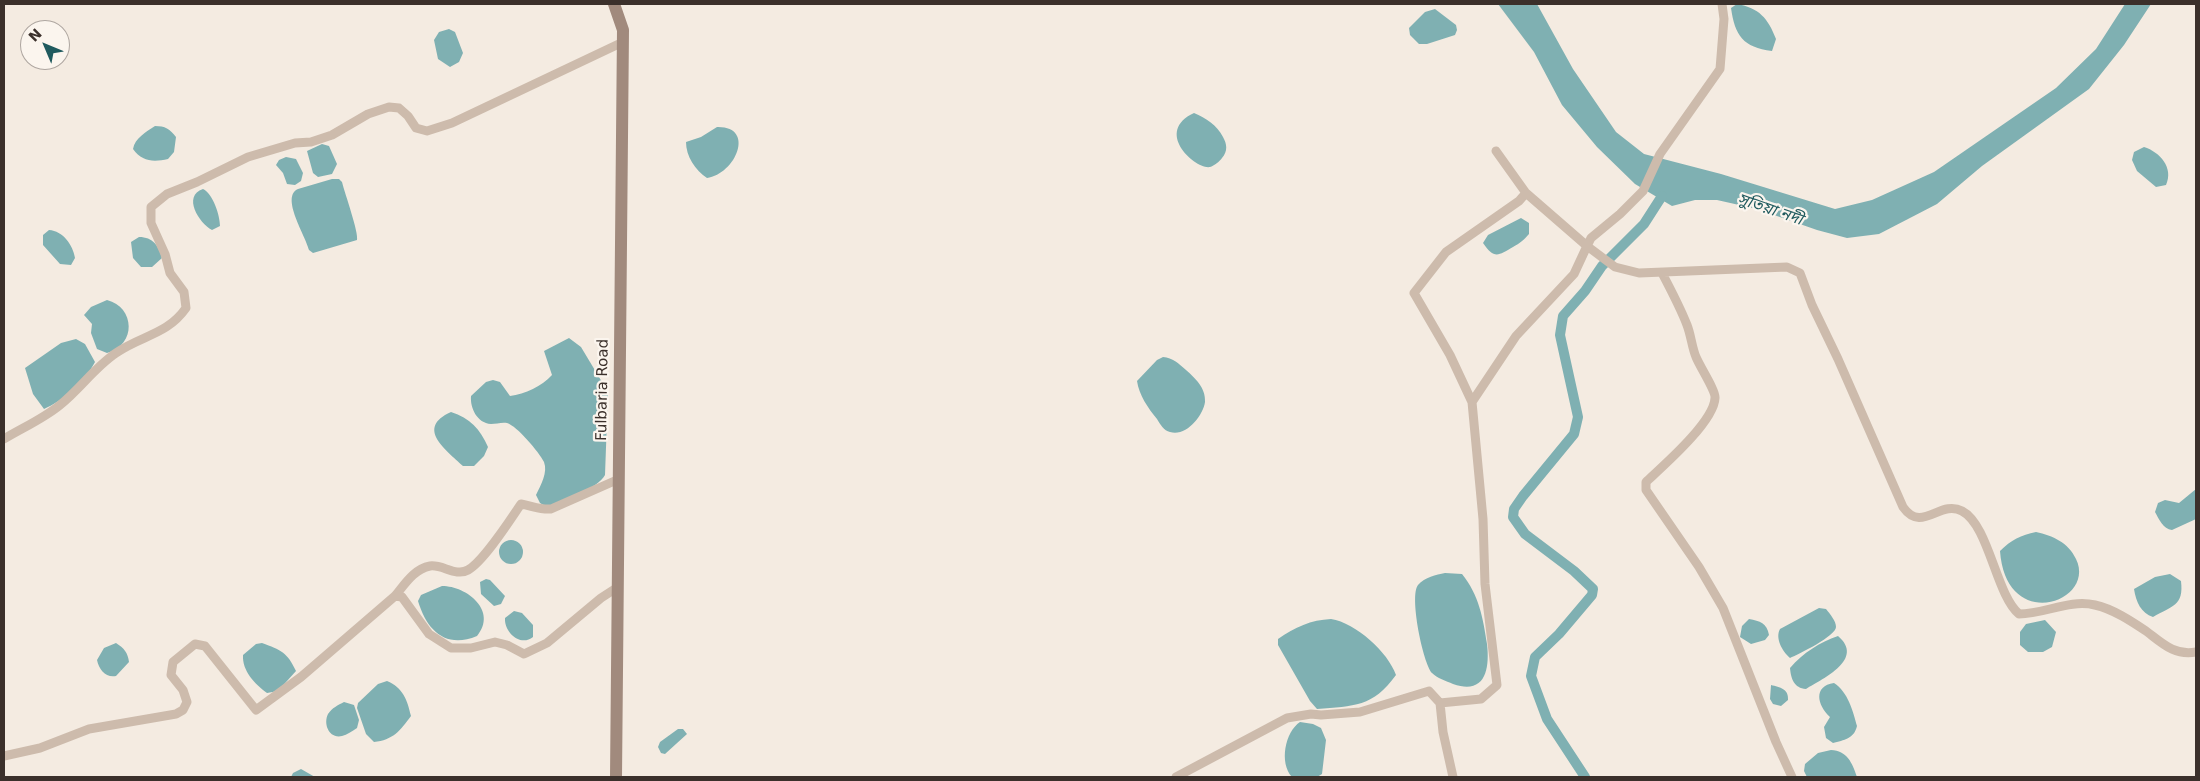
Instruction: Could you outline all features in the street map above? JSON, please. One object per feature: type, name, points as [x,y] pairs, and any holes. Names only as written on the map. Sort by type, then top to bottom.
[{"type":"main road","name":"Fulbaria Road","points":[[614,4],[623,30],[616,777]]},
{"type":"street","points":[[1472,402],[1516,336],[1574,274],[1591,238],[1620,214],[1643,191],[1660,154],[1720,69],[1724,19],[1722,4]]},
{"type":"street","points":[[4,439],[58,406],[114,354],[137,340],[164,330],[178,319],[186,308],[184,292],[170,273],[165,254],[151,223],[151,207],[167,194],[248,158],[332,135],[368,114],[389,107],[399,108],[408,116],[416,128],[427,131],[452,123],[623,42]]},
{"type":"street","points":[[1496,151],[1526,193],[1593,252],[1605,258],[1615,267],[1639,273],[1787,267],[1800,273],[1812,306],[1908,514],[1922,518],[1946,509],[1962,510],[1972,520],[1986,544],[2004,588],[2019,614],[2079,603],[2095,605],[2126,618],[2167,648],[2187,654],[2196,652]]},
{"type":"street","points":[[1440,703],[1481,699],[1497,685],[1485,584],[1484,518],[1472,402],[1450,355],[1414,293],[1446,252],[1519,201],[1526,193]]},
{"type":"street","points":[[1662,273],[1678,303],[1694,345],[1695,355],[1704,376],[1713,390],[1715,399],[1705,422],[1646,482],[1646,490],[1699,567],[1722,608],[1768,724],[1792,777]]},
{"type":"street","points":[[4,756],[40,748],[89,729],[176,714],[183,710],[187,702],[183,690],[171,675],[174,662],[195,644],[205,646],[256,710],[301,677],[396,596],[412,575],[431,566],[458,572],[468,571],[488,550],[521,504],[536,506],[543,510],[551,509],[619,479]]},
{"type":"street","points":[[396,596],[402,597],[429,634],[452,648],[471,648],[495,642],[507,645],[524,654],[547,643],[618,586]]},
{"type":"street","points":[[1176,777],[1287,718],[1311,714],[1321,716],[1360,712],[1429,691],[1440,703],[1443,732],[1452,777]]},
{"type":"water","name":"সুতিয়া নদী","points":[[1498,4],[1537,4],[1573,69],[1616,132],[1644,154],[1721,174],[1835,209],[1872,200],[1934,172],[2056,88],[2096,49],[2125,4],[2151,4],[2124,45],[2089,89],[1982,166],[1937,204],[1879,234],[1847,238],[1817,230],[1757,209],[1717,200],[1695,200],[1672,206],[1635,184],[1597,147],[1562,105],[1534,52]]},
{"type":"water","points":[[1737,4],[1757,11],[1770,25],[1776,39],[1772,51],[1754,47],[1742,39],[1735,26],[1731,8]]},
{"type":"water","points":[[1435,9],[1456,25],[1455,35],[1427,44],[1419,44],[1410,35],[1409,28],[1425,12]]},
{"type":"water","points":[[449,29],[455,32],[463,53],[459,62],[450,67],[438,59],[434,40],[439,32]]},
{"type":"water","points":[[1194,113],[1214,125],[1221,133],[1225,142],[1226,150],[1224,155],[1210,167],[1196,162],[1188,156],[1181,148],[1177,139],[1177,130],[1182,121]]},
{"type":"water","points":[[155,126],[167,128],[176,137],[174,152],[168,159],[158,161],[144,159],[133,149],[138,138]]},
{"type":"water","points":[[717,127],[729,129],[736,134],[739,142],[738,151],[726,168],[717,175],[707,178],[692,162],[686,142],[701,137]]},
{"type":"water","points":[[322,144],[329,146],[337,164],[332,174],[318,177],[313,173],[307,151]]},
{"type":"water","points":[[2144,147],[2160,157],[2167,167],[2168,179],[2166,185],[2156,187],[2137,171],[2132,160],[2134,152]]},
{"type":"water","points":[[286,157],[296,159],[303,173],[301,181],[295,185],[287,184],[283,173],[276,165],[279,160]]},
{"type":"water","points":[[332,179],[339,179],[342,182],[354,222],[357,240],[313,253],[309,250],[293,208],[293,193],[298,189]]},
{"type":"water","points":[[203,189],[213,200],[219,216],[220,226],[212,230],[202,222],[193,203],[197,192]]},
{"type":"water","points":[[1521,218],[1529,223],[1529,234],[1520,243],[1500,254],[1490,252],[1483,243],[1488,235]]},
{"type":"water","points":[[49,230],[59,233],[70,244],[75,258],[71,265],[60,264],[43,245],[43,235]]},
{"type":"water","points":[[139,237],[152,240],[159,250],[162,258],[152,267],[141,267],[133,258],[131,242]]},
{"type":"water","points":[[107,300],[123,310],[129,326],[128,335],[124,342],[117,349],[107,353],[97,349],[91,333],[92,324],[84,315],[91,307]]},
{"type":"water","points":[[569,338],[581,347],[608,392],[605,475],[588,489],[547,507],[540,503],[536,495],[545,474],[544,462],[527,440],[511,425],[507,423],[486,423],[478,418],[473,410],[471,396],[486,382],[493,380],[500,382],[510,396],[538,386],[552,375],[544,351]]},
{"type":"water","points":[[76,339],[85,344],[95,362],[73,390],[59,401],[44,409],[33,394],[25,368],[61,343]]},
{"type":"water","points":[[1163,357],[1175,361],[1189,373],[1199,384],[1205,397],[1204,408],[1193,424],[1176,433],[1164,429],[1161,425],[1144,401],[1137,381],[1157,360]]},
{"type":"water","points":[[451,412],[464,417],[474,425],[488,447],[484,456],[474,466],[463,466],[442,446],[434,432],[435,425],[440,418]]},
{"type":"water","points":[[2196,489],[2196,519],[2172,530],[2166,528],[2155,512],[2158,503],[2165,500],[2179,503]]},
{"type":"water","points":[[2036,532],[2054,538],[2069,548],[2076,559],[2079,574],[2074,588],[2063,597],[2048,602],[2032,601],[2017,593],[2006,577],[2000,551],[2016,538]]},
{"type":"water","points":[[511,540],[516,541],[522,547],[522,557],[516,563],[511,564],[506,563],[500,557],[499,552],[500,547],[506,541]]},
{"type":"water","points":[[1445,573],[1462,574],[1473,590],[1482,616],[1488,654],[1486,671],[1479,683],[1472,686],[1464,687],[1453,684],[1434,675],[1428,667],[1421,644],[1415,602],[1418,585],[1424,580]]},
{"type":"water","points":[[2170,574],[2181,581],[2181,596],[2171,607],[2153,617],[2145,613],[2136,598],[2134,589],[2155,577]]},
{"type":"water","points":[[486,579],[490,580],[505,596],[501,604],[494,606],[481,594],[480,582]]},
{"type":"water","points":[[442,586],[452,587],[470,595],[482,609],[483,627],[477,636],[456,640],[447,639],[432,629],[418,601],[421,595]]},
{"type":"water","points":[[1819,608],[1826,609],[1832,618],[1836,625],[1834,631],[1816,644],[1790,658],[1780,644],[1778,636],[1780,629]]},
{"type":"water","points":[[514,611],[522,613],[533,625],[533,637],[528,640],[514,637],[507,629],[505,618]]},
{"type":"water","points":[[1331,619],[1351,626],[1370,640],[1386,657],[1396,675],[1388,686],[1371,699],[1362,703],[1317,709],[1310,701],[1278,645],[1278,639],[1303,625]]},
{"type":"water","points":[[1749,619],[1765,625],[1769,635],[1765,640],[1751,644],[1740,637],[1742,626]]},
{"type":"water","points":[[2045,620],[2056,632],[2052,647],[2043,652],[2028,652],[2020,645],[2020,632],[2026,624]]},
{"type":"water","points":[[1838,636],[1845,644],[1847,652],[1839,667],[1806,689],[1796,685],[1792,679],[1790,668],[1812,649]]},
{"type":"water","points":[[116,643],[125,651],[129,662],[116,676],[109,676],[99,667],[97,660],[104,648]]},
{"type":"water","points":[[262,643],[283,652],[296,671],[278,691],[267,693],[258,686],[247,672],[243,661],[243,655],[256,644]]},
{"type":"water","points":[[387,681],[397,687],[404,695],[411,716],[396,734],[374,742],[366,734],[357,708],[358,703],[378,684]]},
{"type":"water","points":[[1834,683],[1843,691],[1852,708],[1857,726],[1854,734],[1845,740],[1833,743],[1826,738],[1824,727],[1830,717],[1822,707],[1819,697],[1823,688]]},
{"type":"water","points":[[1771,685],[1781,688],[1787,693],[1788,700],[1781,706],[1773,704],[1770,699]]},
{"type":"water","points":[[344,702],[354,705],[359,720],[357,728],[346,735],[337,736],[328,730],[326,722],[331,710]]},
{"type":"water","points":[[1300,722],[1313,724],[1321,728],[1326,740],[1322,774],[1317,777],[1292,777],[1288,771],[1285,756],[1287,740]]},
{"type":"water","points":[[678,729],[683,729],[687,734],[665,754],[661,753],[658,747],[660,742]]},
{"type":"water","points":[[1831,750],[1837,751],[1848,758],[1857,777],[1807,777],[1804,771],[1805,764],[1818,753]]},
{"type":"water","points":[[301,769],[315,777],[291,777],[293,773]]},
{"type":"waterway","points":[[1585,777],[1547,719],[1531,676],[1535,657],[1559,634],[1592,595],[1593,589],[1574,571],[1525,534],[1513,517],[1514,509],[1574,434],[1578,417],[1560,335],[1563,316],[1585,291],[1602,266],[1644,224],[1662,196]]}]
